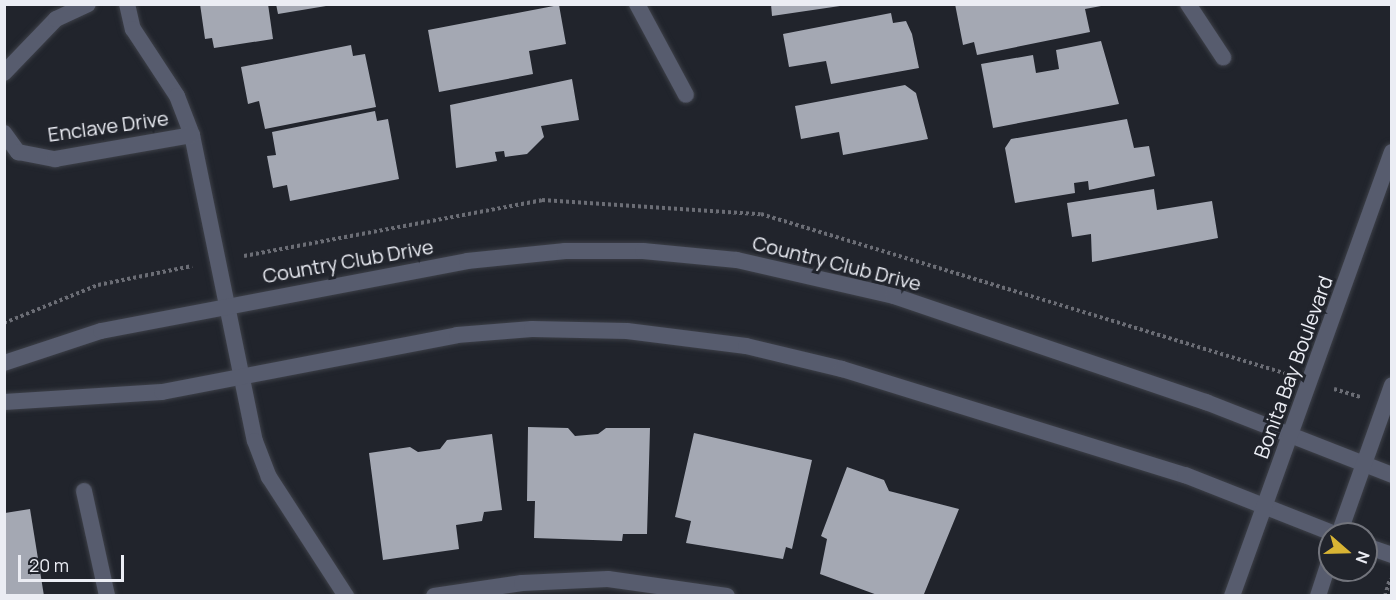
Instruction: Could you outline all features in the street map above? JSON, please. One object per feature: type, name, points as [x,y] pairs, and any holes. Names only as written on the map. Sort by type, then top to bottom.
[{"type":"street","points":[[4,74],[56,19],[88,4]]},
{"type":"street","points":[[127,4],[132,29],[177,96],[192,135],[255,441],[269,477],[346,596]]},
{"type":"street","points":[[637,4],[686,95]]},
{"type":"street","points":[[1188,4],[1223,57]]},
{"type":"street","name":"Enclave Drive","points":[[4,133],[18,152],[55,159],[192,135]]},
{"type":"street","name":"Bonita Bay Boulevard","points":[[1232,596],[1392,152]]},
{"type":"street","name":"Country Club Drive","points":[[4,363],[101,331],[227,304],[467,261],[565,251],[643,251],[736,260],[894,297],[1291,435],[1392,475]]},
{"type":"street","points":[[4,402],[118,397],[457,335],[532,329],[627,331],[746,346],[842,369],[1098,447],[1318,527]]},
{"type":"street","points":[[1342,522],[1365,464],[1392,385]]},
{"type":"street","points":[[84,491],[107,596]]},
{"type":"street","points":[[434,596],[522,583],[608,579],[727,596]]},
{"type":"path","points":[[4,323],[98,285],[184,267]]},
{"type":"path","points":[[1385,596],[1392,576]]},
{"type":"building","points":[[200,4],[268,4],[273,39],[214,48],[212,38],[205,39]]},
{"type":"building","points":[[276,4],[326,4],[326,6],[278,14]]},
{"type":"building","points":[[771,4],[840,4],[840,6],[772,16]]},
{"type":"building","points":[[955,4],[1101,4],[1101,6],[1085,9],[1090,32],[977,55],[974,42],[963,45]]},
{"type":"building","points":[[559,5],[566,44],[529,51],[533,74],[439,92],[428,30]]},
{"type":"building","points":[[891,13],[893,23],[906,21],[912,34],[919,68],[831,84],[826,61],[789,67],[783,34]]},
{"type":"building","points":[[1101,41],[1119,104],[993,128],[981,64],[1033,55],[1036,73],[1059,69],[1056,50]]},
{"type":"building","points":[[351,45],[353,56],[365,54],[376,107],[265,129],[259,101],[248,104],[241,67]]},
{"type":"building","points":[[572,79],[579,120],[541,126],[544,137],[527,154],[505,157],[504,151],[495,152],[497,161],[456,168],[450,105]]},
{"type":"building","points":[[905,85],[916,93],[928,139],[843,155],[839,132],[801,139],[795,106]]},
{"type":"building","points":[[375,111],[377,121],[388,119],[399,179],[290,201],[287,185],[273,188],[267,156],[276,155],[272,132]]},
{"type":"building","points":[[1127,119],[1134,148],[1149,146],[1155,176],[1089,190],[1088,181],[1074,183],[1075,193],[1015,203],[1005,148],[1011,139]]},
{"type":"building","points":[[1154,189],[1157,210],[1212,201],[1218,238],[1092,262],[1091,234],[1072,237],[1067,203]]},
{"type":"building","points":[[528,427],[568,428],[575,436],[598,434],[606,428],[650,428],[647,534],[623,534],[622,541],[534,538],[535,501],[527,501]]},
{"type":"building","points":[[694,433],[812,460],[792,549],[786,547],[783,559],[686,543],[691,521],[675,517]]},
{"type":"building","points":[[492,434],[502,510],[484,512],[482,521],[456,525],[459,549],[383,560],[369,453],[410,447],[418,452],[440,449],[447,440]]},
{"type":"building","points":[[847,467],[884,480],[889,491],[959,509],[924,594],[880,596],[820,574],[827,539],[821,536]]},
{"type":"building","points":[[30,509],[44,596],[5,596],[5,513]]}]
